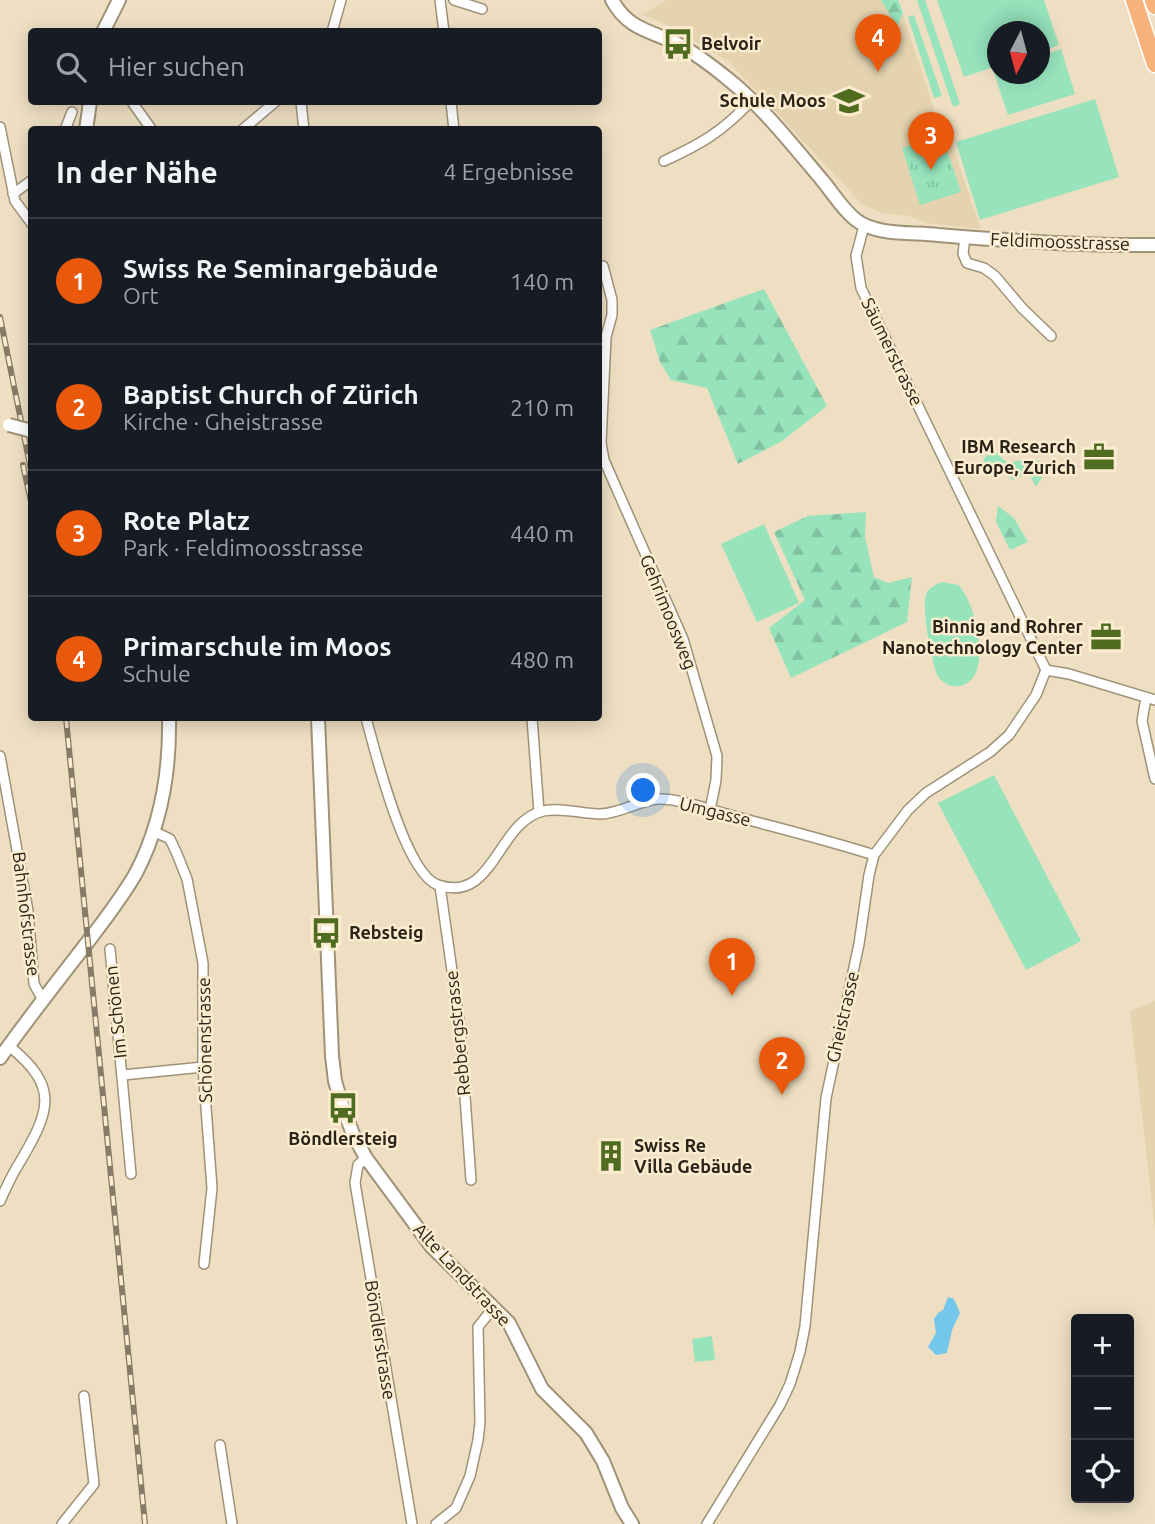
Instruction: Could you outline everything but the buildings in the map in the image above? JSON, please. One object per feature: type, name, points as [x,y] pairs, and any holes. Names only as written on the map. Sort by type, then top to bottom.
[{"type":"highway","points":[[1134,0],[1155,64]]},
{"type":"highway","points":[[1153,0],[1155,6]]},
{"type":"main road","points":[[612,0],[620,14],[630,22],[678,44],[713,67],[751,101],[846,210],[864,226]]},
{"type":"main road","points":[[105,28],[116,1]]},
{"type":"main road","points":[[87,126],[90,105]]},
{"type":"main road","name":"Feldimoosstrasse","points":[[864,226],[886,231],[1062,245],[1155,245]]},
{"type":"main road","points":[[5,422],[28,429]]},
{"type":"main road","points":[[43,1000],[136,873],[153,831],[166,771],[169,721]]},
{"type":"main road","name":"Alte Landstrasse","points":[[318,721],[332,1056],[335,1081],[352,1134],[366,1158],[431,1246],[509,1323],[542,1390],[586,1433],[603,1461],[622,1508],[632,1524]]},
{"type":"main road","name":"Bahnhofstrasse","points":[[0,1058],[43,1000]]},
{"type":"street","points":[[333,28],[341,0]]},
{"type":"street","points":[[440,0],[444,28]]},
{"type":"street","points":[[454,0],[482,9]]},
{"type":"street","points":[[664,161],[703,143],[729,124],[751,101]]},
{"type":"street","points":[[134,105],[149,126]]},
{"type":"street","points":[[247,126],[271,105]]},
{"type":"street","points":[[301,105],[304,126]]},
{"type":"street","points":[[451,105],[454,126]]},
{"type":"street","points":[[67,126],[72,112]]},
{"type":"street","points":[[0,127],[13,194],[19,209],[28,219]]},
{"type":"street","points":[[13,194],[28,183]]},
{"type":"street","name":"Säumerstrasse","points":[[864,226],[856,256],[861,288],[1046,670]]},
{"type":"street","name":"Feldimoosstrasse","points":[[965,237],[963,254],[967,263],[984,268],[995,276],[1051,336]]},
{"type":"street","name":"Gehrimoosweg","points":[[602,422],[606,337],[612,315],[612,300],[603,266]]},
{"type":"street","name":"Gehrimoosweg","points":[[602,449],[604,460],[683,639],[717,756],[710,810]]},
{"type":"street","points":[[1046,670],[1069,674],[1151,699],[1142,721],[1155,779]]},
{"type":"street","name":"Gheistrasse","points":[[707,1524],[780,1405],[800,1352],[813,1255],[826,1098],[859,944],[874,855],[908,810],[926,793],[990,752],[1009,735],[1036,695],[1046,670]]},
{"type":"street","points":[[367,721],[380,772],[407,844],[428,879],[440,886],[460,888],[481,878],[512,831],[539,812],[532,721]]},
{"type":"street","name":"Bahnhofstrasse","points":[[0,756],[28,911],[34,984],[43,1000]]},
{"type":"street","name":"Umgasse","points":[[539,812],[550,810],[588,814],[613,813],[657,799],[710,810],[874,855]]},
{"type":"street","name":"Schönenstrasse","points":[[153,831],[170,839],[187,879],[204,963],[203,1067],[212,1188],[204,1264]]},
{"type":"street","name":"Rebbergstrasse","points":[[440,886],[460,1027],[471,1180]]},
{"type":"street","name":"Im Schönen","points":[[110,948],[131,1174]]},
{"type":"street","points":[[0,1201],[40,1127],[46,1103],[40,1080],[30,1065],[9,1046]]},
{"type":"street","name":"Im Schönen","points":[[123,1075],[203,1067]]},
{"type":"street","name":"Böndlerstrasse","points":[[366,1158],[358,1165],[355,1183],[412,1524]]},
{"type":"street","points":[[436,1524],[456,1508],[470,1476],[480,1422],[478,1327],[494,1307]]},
{"type":"street","points":[[62,1524],[94,1484],[84,1396]]},
{"type":"street","points":[[220,1445],[232,1524]]},
{"type":"shaded area","name":"Schule Moos","points":[[667,0],[898,0],[940,127],[947,131],[981,229],[926,223],[909,216],[881,213],[862,204],[729,62],[666,24],[642,15]]},
{"type":"shaded area","points":[[1155,1001],[1155,1229],[1130,1011]]},
{"type":"green space","points":[[881,0],[898,0],[903,13],[897,27]]},
{"type":"green space","points":[[917,0],[925,0],[960,104],[953,107]]},
{"type":"green space","points":[[937,0],[1044,0],[1059,45],[1050,48],[1050,21],[987,21],[987,69],[964,77]]},
{"type":"green space","points":[[914,15],[942,96],[934,98],[908,17]]},
{"type":"green space","points":[[1061,49],[1075,94],[1008,115],[998,84],[1050,84],[1050,53]]},
{"type":"green space","points":[[1095,99],[1119,177],[980,220],[956,142]]},
{"type":"green space","points":[[942,135],[961,192],[920,205],[902,148]]},
{"type":"green space","points":[[764,289],[827,406],[782,441],[738,464],[707,388],[671,380],[660,362],[650,330]]},
{"type":"green space","points":[[996,453],[1008,463],[1027,459],[1045,462],[1044,474],[1036,487],[1029,473],[1013,480],[991,464],[981,465],[986,456]]},
{"type":"green space","points":[[998,506],[1014,518],[1028,542],[1010,550],[996,522]]},
{"type":"green space","points":[[866,512],[865,537],[874,577],[888,583],[912,577],[907,622],[791,678],[769,628],[805,600],[774,532],[808,516]]},
{"type":"green space","points":[[764,524],[799,603],[757,622],[721,544]]},
{"type":"green space","points":[[942,582],[958,585],[965,594],[976,621],[979,638],[978,668],[972,679],[959,686],[949,685],[938,677],[928,634],[925,599],[927,592]]},
{"type":"green space","points":[[994,775],[1081,941],[1026,970],[938,803]]},
{"type":"green space","points":[[712,1336],[715,1360],[695,1362],[692,1339]]},
{"type":"water","points":[[948,1297],[954,1299],[960,1313],[952,1330],[947,1353],[936,1355],[928,1347],[936,1333],[934,1319],[943,1310]]},
{"type":"railway","points":[[0,317],[28,455]]},
{"type":"railway","points":[[23,465],[28,488]]},
{"type":"railway","points":[[66,721],[145,1524]]},
{"type":"place","name":"Belvoir","points":[[678,44]]},
{"type":"place","name":"Primarschule im Moos","points":[[878,72]]},
{"type":"place","name":"Schule Moos","points":[[849,101]]},
{"type":"place","name":"Rote Platz","points":[[931,170]]},
{"type":"place","name":"IBM Research Europe, Zurich","points":[[1099,457]]},
{"type":"place","name":"Binnig and Rohrer Nanotechnology Center","points":[[1106,637]]},
{"type":"place","name":"Rebsteig","points":[[326,933]]},
{"type":"place","name":"Swiss Re Seminargebäude","points":[[732,996]]},
{"type":"place","name":"Baptist Church of Zürich","points":[[782,1095]]},
{"type":"place","name":"Böndlersteig","points":[[343,1108]]},
{"type":"place","name":"Swiss Re Villa Gebäude","points":[[611,1156]]}]
